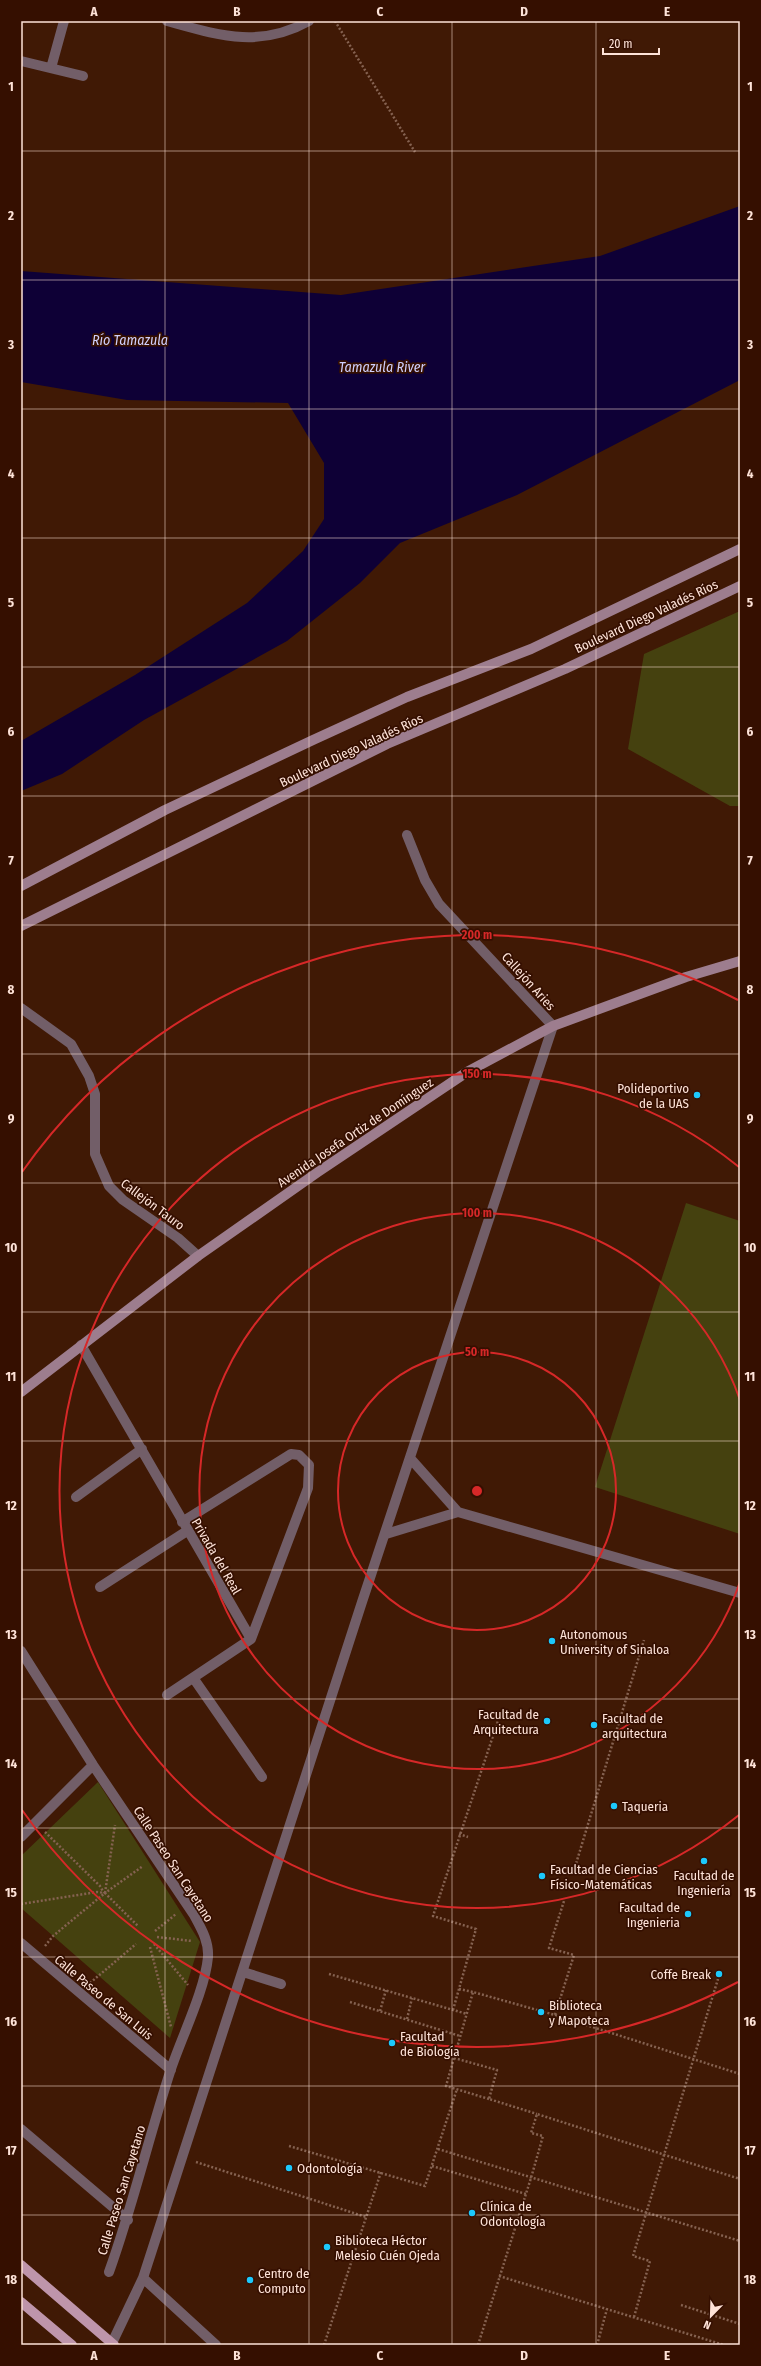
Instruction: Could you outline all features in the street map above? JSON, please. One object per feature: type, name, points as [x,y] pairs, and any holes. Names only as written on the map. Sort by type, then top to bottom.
[{"type":"main road","name":"Boulevard Diego Valadés Ríos","points":[[21,886],[165,810],[299,747],[407,698],[531,649],[740,549]]},
{"type":"main road","name":"Boulevard Diego Valadés Ríos","points":[[21,926],[387,744],[565,668],[740,586]]},
{"type":"main road","name":"Avenida Josefa Ortiz de Domínguez","points":[[21,1392],[198,1256],[318,1172],[467,1072],[553,1026],[686,977],[740,961]]},
{"type":"main road","points":[[21,2265],[113,2344]]},
{"type":"main road","points":[[21,2302],[72,2345]]},
{"type":"street","points":[[51,68],[64,21]]},
{"type":"street","points":[[167,21],[236,38],[273,36],[309,21]]},
{"type":"street","points":[[21,61],[83,76]]},
{"type":"street","name":"Callejón Aries","points":[[407,835],[425,880],[439,904],[553,1026]]},
{"type":"street","name":"Callejón Tauro","points":[[21,1008],[71,1044],[89,1076],[95,1094],[95,1154],[109,1186],[123,1200],[178,1238],[198,1256]]},
{"type":"street","points":[[113,2344],[142,2278],[243,1972],[362,1602],[386,1534],[553,1026]]},
{"type":"street","name":"Privada del Real","points":[[81,1345],[142,1449],[187,1531],[251,1639]]},
{"type":"street","points":[[76,1497],[142,1449]]},
{"type":"street","points":[[166,1695],[194,1679],[251,1639],[308,1488],[308,1465],[299,1455],[291,1454],[182,1522]]},
{"type":"street","points":[[410,1458],[458,1512],[740,1594]]},
{"type":"street","points":[[386,1534],[458,1512]]},
{"type":"street","points":[[100,1587],[187,1531]]},
{"type":"street","name":"Calle Paseo San Cayetano","points":[[21,1651],[93,1766],[188,1905],[206,1936],[208,1956],[198,1992],[171,2070],[128,2220],[109,2272]]},
{"type":"street","points":[[194,1679],[262,1777]]},
{"type":"street","points":[[21,1837],[93,1766]]},
{"type":"street","name":"Calle Paseo de San Luis","points":[[23,1948],[36,1956],[171,2070]]},
{"type":"street","points":[[243,1972],[281,1984]]},
{"type":"street","points":[[21,2130],[128,2220]]},
{"type":"street","points":[[142,2278],[216,2345]]},
{"type":"path","points":[[335,21],[415,152]]},
{"type":"path","points":[[575,1867],[644,1640]]},
{"type":"path","points":[[453,2010],[476,1928],[433,1916],[459,1834],[498,1721]]},
{"type":"path","points":[[104,1893],[118,1802]]},
{"type":"path","points":[[35,1823],[100,1886],[104,1893],[138,1926]]},
{"type":"path","points":[[459,1834],[468,1837]]},
{"type":"path","points":[[36,1956],[53,1936],[104,1893],[155,1857]]},
{"type":"path","points":[[21,1904],[97,1892],[104,1893]]},
{"type":"path","points":[[555,2015],[574,1955],[549,1948],[564,1901]]},
{"type":"path","points":[[155,1931],[188,1905]]},
{"type":"path","points":[[157,1938],[206,1942]]},
{"type":"path","points":[[80,1993],[136,1944]]},
{"type":"path","points":[[154,1944],[187,1984],[198,1992]]},
{"type":"path","points":[[150,1947],[172,2031],[181,2040]]},
{"type":"path","points":[[328,1974],[467,2014]]},
{"type":"path","points":[[634,2317],[650,2261],[633,2256],[665,2156],[692,2059],[718,1978]]},
{"type":"path","points":[[459,1989],[555,2015],[740,2074]]},
{"type":"path","points":[[380,2011],[386,1990]]},
{"type":"path","points":[[472,1992],[446,2086],[740,2179]]},
{"type":"path","points":[[407,2019],[412,1998]]},
{"type":"path","points":[[350,2002],[460,2036]]},
{"type":"path","points":[[454,2058],[497,2070],[488,2099]]},
{"type":"path","points":[[289,2146],[426,2186],[457,2089]]},
{"type":"path","points":[[478,2345],[499,2276],[532,2178],[543,2136],[531,2133],[537,2114]]},
{"type":"path","points":[[438,2148],[646,2214],[740,2241]]},
{"type":"path","points":[[182,2158],[366,2218]]},
{"type":"path","points":[[432,2166],[526,2194]]},
{"type":"path","points":[[324,2345],[381,2172]]},
{"type":"path","points":[[499,2276],[724,2345]]},
{"type":"path","points":[[681,2305],[740,2324]]},
{"type":"path","points":[[597,2345],[607,2309]]},
{"type":"shaded area","points":[[740,611],[740,806],[730,806],[628,749],[644,654]]},
{"type":"shaded area","points":[[686,1203],[740,1221],[740,1534],[595,1487]]},
{"type":"shaded area","points":[[98,1782],[200,1942],[170,2038],[21,1908],[21,1856]]},
{"type":"water","points":[[740,206],[740,380],[517,495],[400,543],[360,583],[287,641],[144,720],[62,774],[21,791],[21,741],[135,675],[247,603],[303,551],[324,519],[324,463],[288,403],[127,400],[21,382],[21,271],[341,295],[600,256]]},
{"type":"place","name":"Polideportivo de la UAS","points":[[697,1095]]},
{"type":"place","name":"Autonomous University of Sinaloa","points":[[552,1641]]},
{"type":"place","name":"Facultad de Arquitectura","points":[[547,1721]]},
{"type":"place","name":"Facultad de arquitectura","points":[[594,1725]]},
{"type":"place","name":"Taqueria","points":[[614,1806]]},
{"type":"place","name":"Facultad de Ingeniería","points":[[704,1861]]},
{"type":"place","name":"Facultad de Ciencias Físico-Matemáticas","points":[[542,1876]]},
{"type":"place","name":"Facultad de Ingenieria","points":[[688,1914]]},
{"type":"place","name":"Coffe Break","points":[[719,1974]]},
{"type":"place","name":"Biblioteca y Mapoteca","points":[[541,2012]]},
{"type":"place","name":"Facultad de Biología","points":[[392,2043]]},
{"type":"place","name":"Odontología","points":[[289,2168]]},
{"type":"place","name":"Clínica de Odontología","points":[[472,2213]]},
{"type":"place","name":"Biblioteca Héctor Melesio Cuén Ojeda","points":[[327,2247]]},
{"type":"place","name":"Centro de Computo","points":[[250,2280]]},
{"type":"water label","name":"Río Tamazula","points":[[130,340]]},
{"type":"water label","name":"Tamazula River","points":[[382,367]]}]
